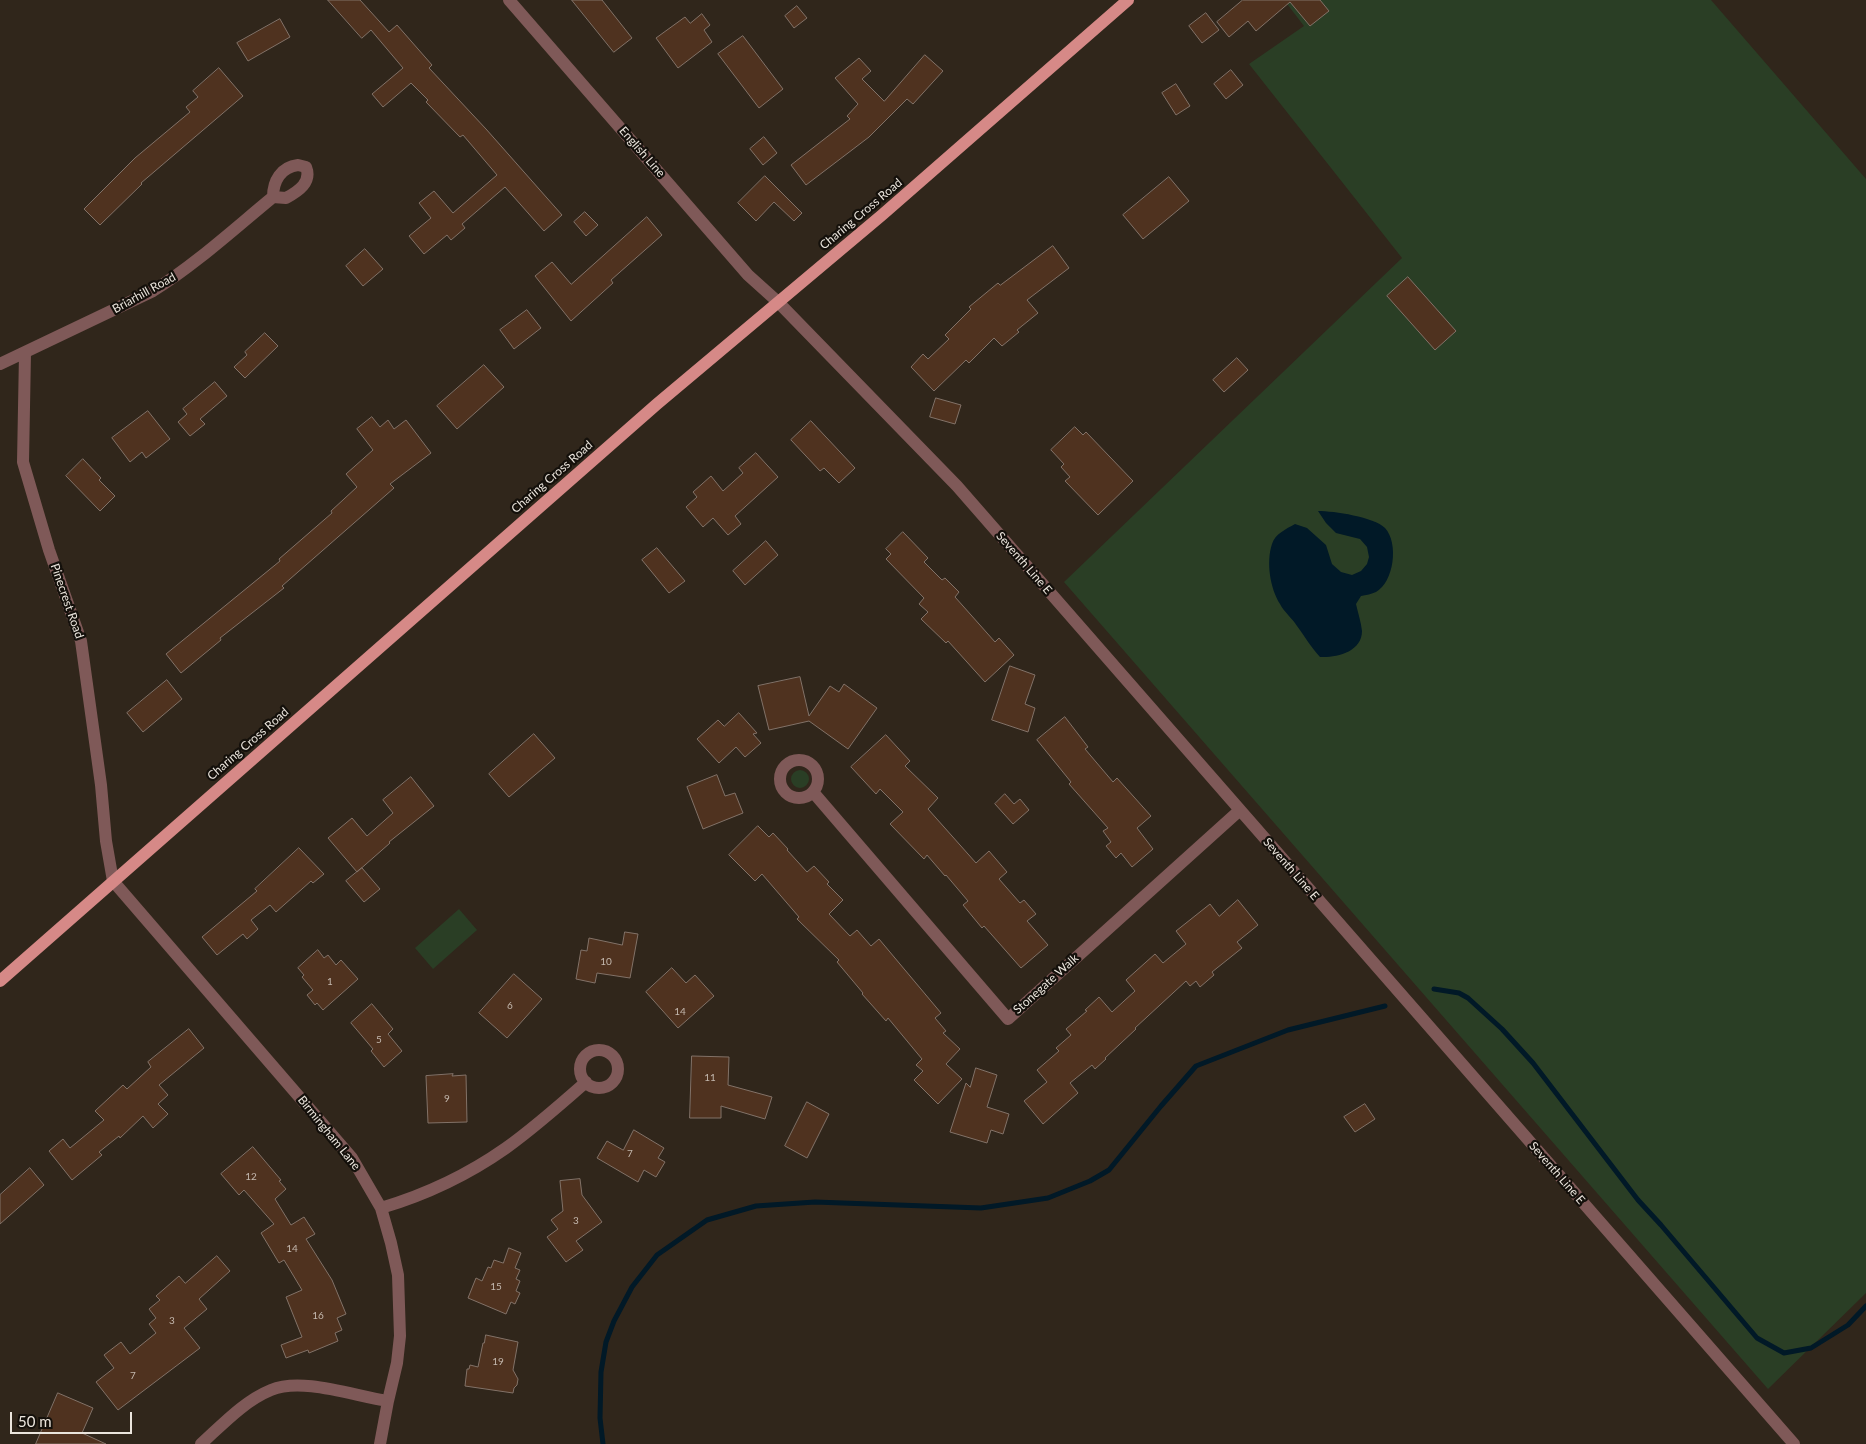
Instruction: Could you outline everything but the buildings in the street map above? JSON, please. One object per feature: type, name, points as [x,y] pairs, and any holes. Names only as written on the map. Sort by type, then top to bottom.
[{"type":"main road","name":"Charing Cross Road","points":[[0,981],[634,424],[882,215],[1128,0]]},
{"type":"street","name":"English Line","points":[[509,0],[748,275],[778,302]]},
{"type":"street","name":"Briarhill Road","points":[[0,364],[153,291],[168,282],[273,197]]},
{"type":"street","name":"Seventh Line E","points":[[778,302],[957,486],[1794,1444]]},
{"type":"street","name":"Pinecrest Road","points":[[24,353],[24,462],[49,550],[81,641],[101,785],[106,841],[113,881]]},
{"type":"street","name":"Stonegate Walk","points":[[813,792],[1008,1018],[1240,810]]},
{"type":"street","name":"Birmingham Lane","points":[[113,881],[352,1158],[382,1208],[398,1275],[400,1336],[397,1363],[380,1444]]},
{"type":"street","points":[[382,1208],[420,1194],[477,1166],[533,1127],[586,1082]]},
{"type":"street","points":[[201,1444],[250,1402],[272,1390],[285,1386],[311,1386],[388,1401]]},
{"type":"green space","points":[[1284,0],[1711,0],[1866,179],[1866,1293],[1768,1389],[1064,582],[1402,258],[1249,64],[1304,26]]},
{"type":"green space","points":[[796,770],[804,770],[809,775],[807,786],[796,788],[791,783],[791,775]]},
{"type":"green space","points":[[459,909],[477,930],[433,969],[415,948]]},
{"type":"water","points":[[1318,511],[1353,515],[1380,524],[1389,535],[1393,552],[1387,580],[1376,592],[1361,596],[1356,604],[1362,631],[1358,644],[1353,649],[1340,655],[1326,657],[1320,657],[1282,607],[1271,583],[1269,567],[1273,540],[1281,532],[1295,524],[1307,528],[1326,545],[1332,564],[1341,572],[1352,575],[1361,571],[1367,564],[1369,557],[1367,547],[1360,539],[1336,533]]},
{"type":"waterway","points":[[1434,989],[1459,993],[1468,998],[1502,1029],[1533,1063],[1638,1200],[1757,1338],[1784,1353],[1811,1348],[1848,1325],[1866,1306]]},
{"type":"waterway","points":[[603,1444],[600,1418],[601,1372],[606,1342],[614,1321],[632,1287],[657,1255],[707,1220],[756,1206],[815,1202],[981,1208],[1048,1198],[1090,1181],[1109,1170],[1196,1066],[1288,1030],[1385,1006]]}]
